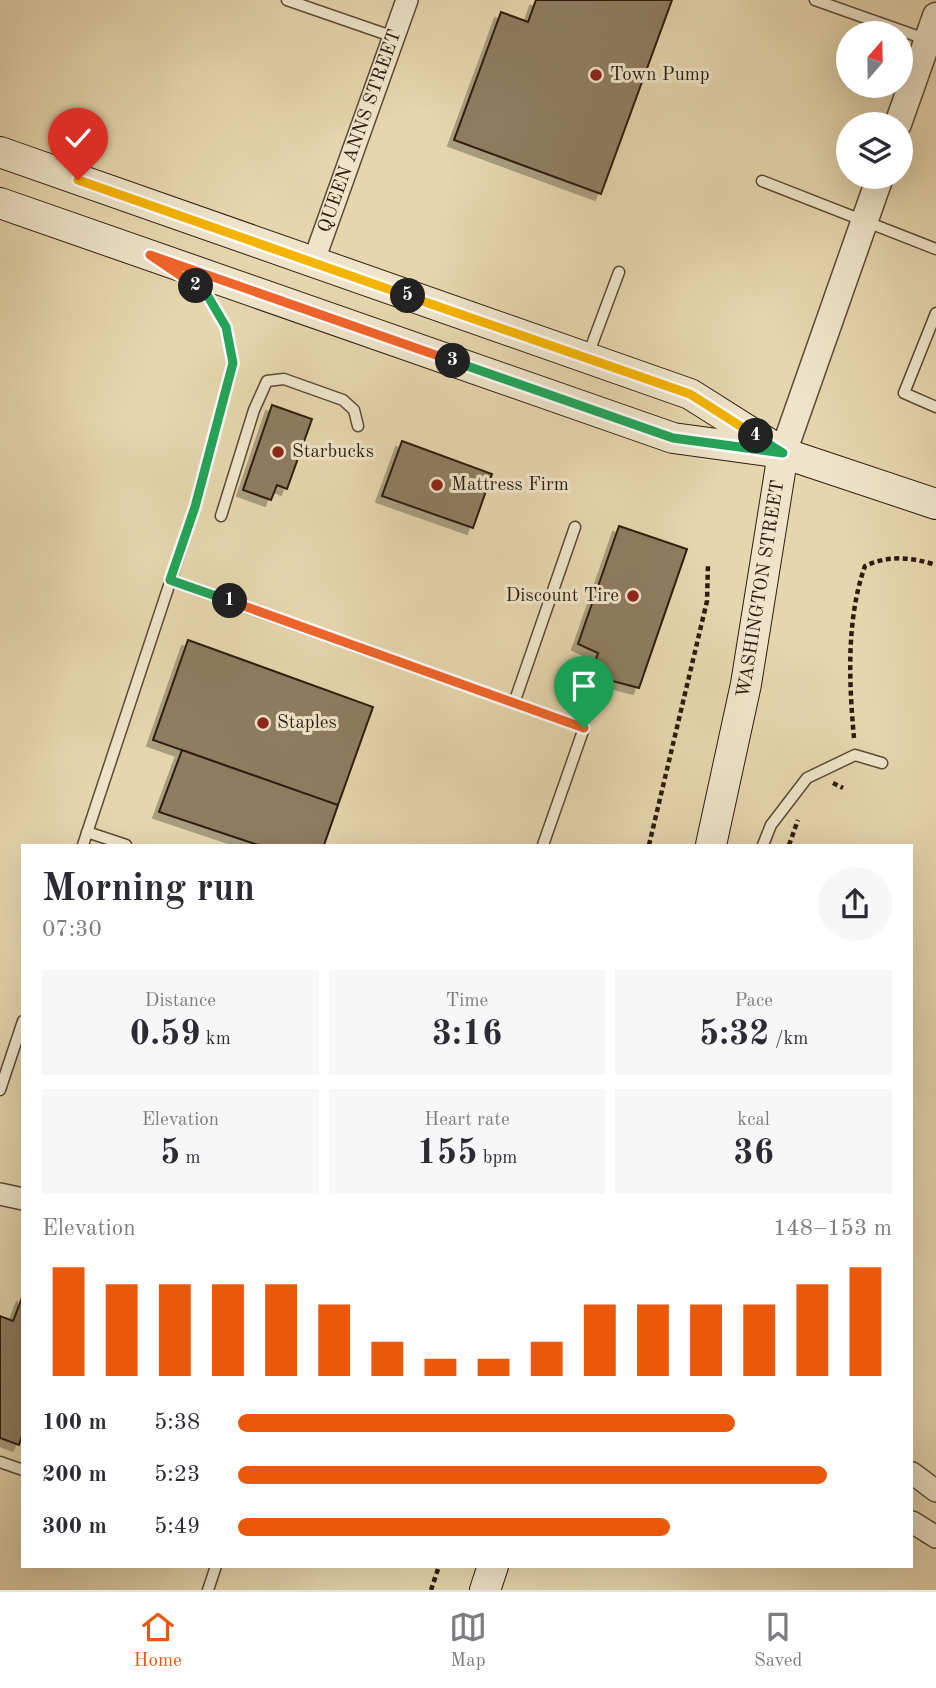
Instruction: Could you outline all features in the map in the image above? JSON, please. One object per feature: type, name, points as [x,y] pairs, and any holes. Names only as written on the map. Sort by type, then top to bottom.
[{"type":"main road","points":[[0,152],[690,394],[783,453]]},
{"type":"main road","points":[[0,203],[673,438],[783,453],[936,504]]},
{"type":"main road","name":"WASHINGTON STREET","points":[[711,844],[746,684],[783,453]]},
{"type":"main road","points":[[485,1590],[492,1568]]},
{"type":"street","name":"QUEEN ANNS STREET","points":[[313,263],[407,0]]},
{"type":"street","points":[[902,112],[932,28]]},
{"type":"street","name":"WASHINGTON STREET","points":[[783,453],[876,189]]},
{"type":"street","points":[[0,1194],[21,1199]]},
{"type":"street","points":[[913,1474],[936,1491]]},
{"type":"street","points":[[913,1523],[936,1537]]},
{"type":"lane","points":[[287,0],[394,37]]},
{"type":"lane","points":[[815,0],[932,28]]},
{"type":"lane","points":[[762,181],[936,249]]},
{"type":"lane","points":[[83,844],[195,507],[233,363],[226,327],[206,293],[150,255]]},
{"type":"lane","points":[[587,358],[619,272]]},
{"type":"lane","points":[[936,313],[904,393],[936,407]]},
{"type":"lane","points":[[221,516],[254,410],[267,381],[284,379],[343,400],[354,410],[358,426]]},
{"type":"lane","points":[[514,703],[575,527]]},
{"type":"lane","points":[[170,580],[584,728],[544,844]]},
{"type":"lane","points":[[763,844],[771,825],[807,778],[855,755],[882,762]]},
{"type":"lane","points":[[87,832],[123,844]]},
{"type":"lane","points":[[0,1090],[21,1027]]},
{"type":"lane","points":[[0,1462],[21,1469]]},
{"type":"lane","points":[[208,1590],[215,1568]]},
{"type":"path","points":[[854,742],[850,700],[852,641],[865,566],[880,559],[901,558],[936,565]]},
{"type":"path","points":[[649,844],[705,613],[708,564]]},
{"type":"path","points":[[431,1590],[438,1568]]},
{"type":"building","points":[[536,0],[672,0],[601,194],[454,140],[501,12],[528,22]]},
{"type":"building","name":"Starbucks","points":[[272,405],[312,419],[287,489],[277,485],[271,500],[243,490]]},
{"type":"building","name":"Mattress Firm","points":[[402,441],[492,474],[473,528],[382,496]]},
{"type":"building","name":"Discount Tire","points":[[619,526],[687,549],[639,688],[590,675],[598,653],[578,644]]},
{"type":"building","name":"Staples","points":[[188,640],[373,707],[338,805],[153,740]]},
{"type":"building","points":[[182,750],[338,805],[324,844],[255,844],[159,812]]},
{"type":"building","points":[[21,1300],[19,1445],[0,1438],[0,1316],[13,1321]]},
{"type":"place","name":"Town Pump","points":[[596,75]]},
{"type":"place","name":"Starbucks","points":[[278,452]]},
{"type":"place","name":"Mattress Firm","points":[[437,485]]},
{"type":"place","name":"Discount Tire","points":[[633,596]]},
{"type":"place","name":"Staples","points":[[263,723]]},
{"type":"route","points":[[78,180],[690,394],[783,453],[673,438],[150,255],[206,293],[226,327],[233,363],[195,507],[170,580],[584,728]]}]
